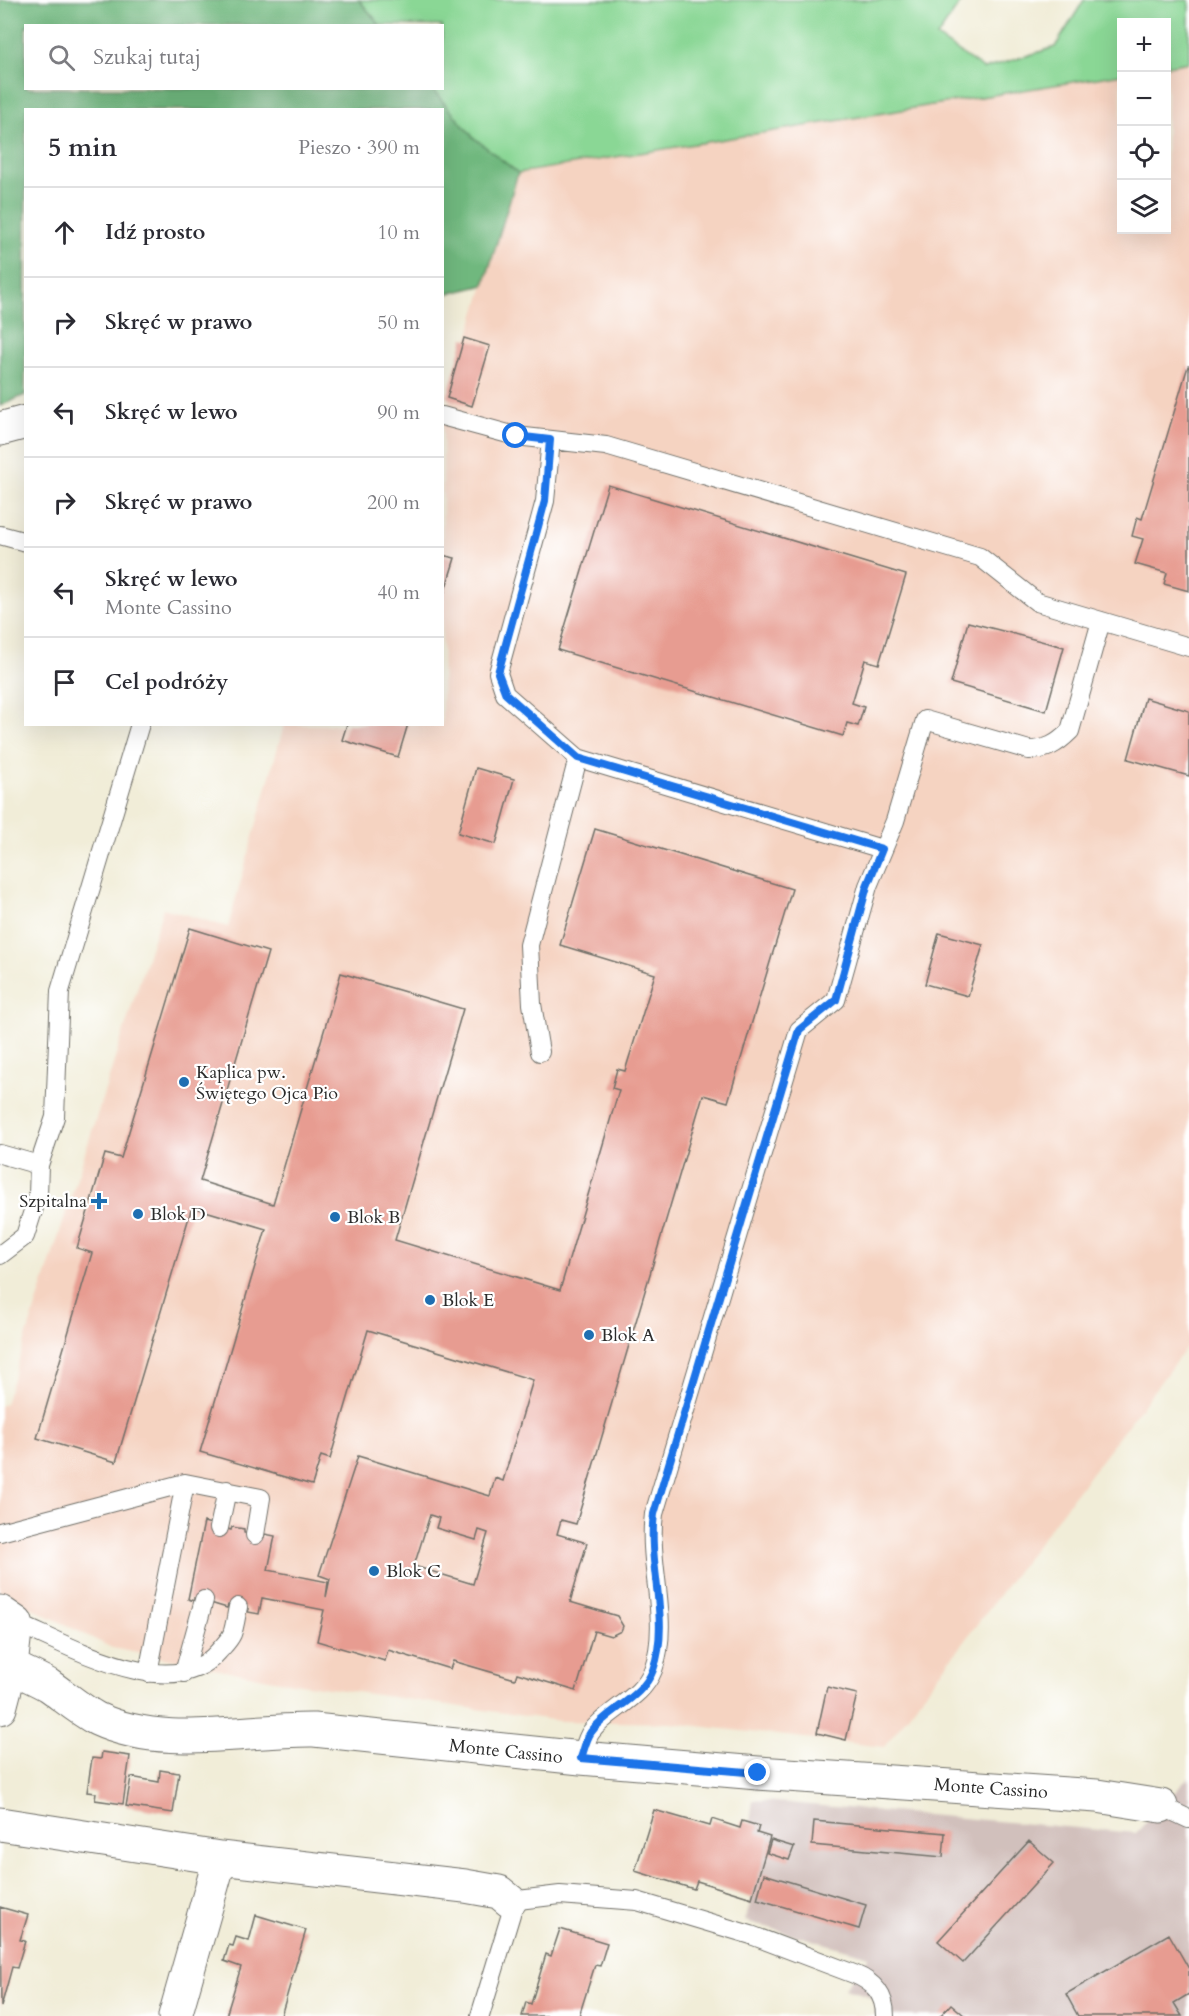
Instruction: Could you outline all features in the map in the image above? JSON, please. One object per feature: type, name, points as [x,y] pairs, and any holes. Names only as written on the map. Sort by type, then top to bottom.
[{"type":"street","points":[[0,429],[24,423]]},
{"type":"street","points":[[0,1708],[11,1666],[8,1617]]},
{"type":"street","name":"Monte Cassino","points":[[11,1666],[46,1684],[96,1718],[124,1729],[163,1736],[210,1735],[269,1729],[314,1730],[581,1758],[758,1773],[1097,1796],[1175,1813]]},
{"type":"street","points":[[0,1824],[220,1858],[465,1886],[499,1892],[510,1901]]},
{"type":"street","points":[[176,2016],[220,1858]]},
{"type":"lane","points":[[444,417],[516,436],[606,446],[980,557],[1037,602],[1189,647]]},
{"type":"lane","points":[[550,440],[545,501],[498,673],[506,694],[578,758],[882,849]]},
{"type":"lane","points":[[0,535],[24,541]]},
{"type":"lane","points":[[581,1758],[591,1732],[636,1694],[652,1672],[659,1645],[660,1622],[651,1537],[654,1514],[799,1030],[836,1000],[867,886],[895,821],[925,720],[1029,750],[1044,750],[1060,742],[1070,731],[1101,621]]},
{"type":"lane","points":[[0,1255],[25,1236],[38,1196],[39,1166],[55,1117],[60,991],[139,726]]},
{"type":"lane","points":[[540,1052],[532,1004],[529,945],[578,758]]},
{"type":"lane","points":[[0,1154],[39,1166]]},
{"type":"lane","points":[[148,1673],[185,1483]]},
{"type":"lane","points":[[0,1532],[185,1483],[261,1498],[255,1535]]},
{"type":"lane","points":[[219,1528],[227,1490]]},
{"type":"lane","points":[[184,1673],[204,1600]]},
{"type":"lane","points":[[8,1617],[126,1669],[148,1673],[184,1673],[209,1663],[231,1636],[238,1607]]},
{"type":"lane","points":[[480,2016],[511,1914],[510,1901],[560,1895],[637,1901],[751,1935],[868,1980],[885,2002],[885,2016]]},
{"type":"shaded area","points":[[1189,62],[1189,1344],[884,1747],[671,1723],[560,1721],[279,1681],[112,1648],[0,1592],[0,1406],[5,1404],[163,908],[228,927],[284,726],[444,726],[444,417],[518,173],[1117,75],[1117,234],[1171,234],[1171,65]]},
{"type":"shaded area","points":[[1189,1777],[1189,2016],[874,2016],[874,2000],[864,1994],[844,1989],[869,1956],[745,1921],[770,1837],[757,1833],[758,1826],[750,1823],[753,1800],[1136,1833]]},
{"type":"green space","points":[[0,0],[359,0],[379,24],[24,24],[24,90],[433,90],[473,137],[518,173],[484,285],[444,295],[444,108],[24,108],[24,395],[0,406]]},
{"type":"green space","points":[[359,0],[962,0],[937,37],[984,69],[1055,47],[1084,0],[1189,0],[1189,62],[1171,65],[1171,18],[1117,18],[1117,75],[518,173],[473,137],[433,90],[444,90],[444,24],[379,24]]},
{"type":"building","points":[[464,338],[490,346],[472,406],[447,398]]},
{"type":"building","points":[[1188,366],[1189,591],[1164,584],[1167,573],[1135,564],[1143,539],[1132,536],[1137,517],[1142,519]]},
{"type":"building","points":[[608,485],[906,575],[879,664],[865,660],[852,703],[864,707],[858,726],[847,723],[843,736],[558,650]]},
{"type":"building","points":[[444,555],[455,558],[444,594]]},
{"type":"building","points":[[968,622],[1064,647],[1046,711],[951,683]]},
{"type":"building","points":[[1145,698],[1189,711],[1189,776],[1128,759]]},
{"type":"building","points":[[346,726],[407,726],[398,757],[342,740]]},
{"type":"building","points":[[476,768],[514,779],[496,844],[458,833]]},
{"type":"building","points":[[595,829],[792,889],[728,1102],[703,1095],[576,1524],[561,1520],[557,1534],[587,1543],[570,1602],[617,1616],[623,1626],[621,1631],[611,1636],[594,1631],[576,1691],[517,1673],[515,1679],[453,1661],[450,1669],[388,1650],[385,1661],[317,1641],[324,1610],[262,1598],[259,1614],[248,1612],[249,1609],[228,1605],[227,1608],[194,1598],[194,1601],[188,1599],[204,1522],[231,1530],[232,1527],[244,1529],[244,1533],[264,1537],[265,1534],[275,1536],[268,1570],[328,1582],[326,1597],[330,1579],[319,1575],[358,1456],[490,1496],[495,1478],[503,1481],[533,1380],[368,1330],[330,1459],[321,1456],[312,1485],[200,1452],[266,1229],[192,1207],[116,1462],[37,1438],[92,1253],[77,1248],[105,1154],[121,1158],[190,928],[268,952],[200,1181],[273,1204],[341,973],[463,1009],[395,1240],[560,1290],[619,1090],[612,1088],[617,1069],[625,1071],[655,974],[560,945]],"holes":[[[430,1515],[439,1518],[436,1528],[476,1540],[479,1530],[488,1533],[473,1584],[414,1566]]]},
{"type":"building","points":[[939,933],[983,945],[968,996],[925,984]]},
{"type":"building","points":[[827,1687],[857,1694],[846,1740],[817,1733]]},
{"type":"building","points":[[102,1752],[130,1756],[123,1804],[95,1800],[96,1793],[87,1792],[92,1758],[101,1759]]},
{"type":"building","points":[[160,1770],[179,1773],[173,1813],[126,1806],[131,1777],[159,1782]]},
{"type":"building","points":[[654,1810],[710,1826],[712,1819],[740,1828],[742,1821],[759,1826],[757,1833],[770,1837],[752,1898],[697,1881],[694,1889],[635,1871]]},
{"type":"building","points":[[814,1821],[945,1833],[943,1857],[812,1845]]},
{"type":"building","points":[[771,1840],[794,1847],[789,1860],[767,1853]]},
{"type":"building","points":[[1029,1841],[1054,1863],[963,1963],[938,1941]]},
{"type":"building","points":[[764,1874],[866,1905],[859,1929],[757,1899]]},
{"type":"building","points":[[0,1907],[28,1915],[20,1940],[25,1941],[17,1968],[12,1967],[1,2007]]},
{"type":"building","points":[[256,1915],[306,1930],[281,2016],[226,2016],[241,1967],[224,1961],[229,1945],[233,1946],[236,1937],[249,1941]]},
{"type":"building","points":[[560,1929],[607,1943],[600,1966],[595,1965],[579,2016],[522,2016],[526,2002],[531,2004],[546,1954],[551,1956]]},
{"type":"building","points":[[1169,1934],[1189,1969],[1189,1994],[1174,2003],[1182,2016],[1078,2016],[1066,1994]]},
{"type":"building","points":[[951,2004],[965,2016],[940,2016]]},
{"type":"place","name":"Kaplica pw. Świętego Ojca Pio","points":[[184,1082]]},
{"type":"place","name":"Szpitalna","points":[[99,1201]]},
{"type":"place","name":"Blok D","points":[[138,1214]]},
{"type":"place","name":"Blok B","points":[[335,1217]]},
{"type":"place","name":"Blok E","points":[[430,1300]]},
{"type":"place","name":"Blok A","points":[[589,1335]]},
{"type":"place","name":"Blok C","points":[[374,1571]]},
{"type":"route","points":[[516,436],[550,440],[545,501],[498,673],[506,694],[578,758],[882,849],[867,886],[836,1000],[799,1030],[675,1452],[654,1514],[651,1537],[660,1622],[659,1645],[652,1672],[636,1694],[591,1732],[581,1758],[758,1773]]}]
